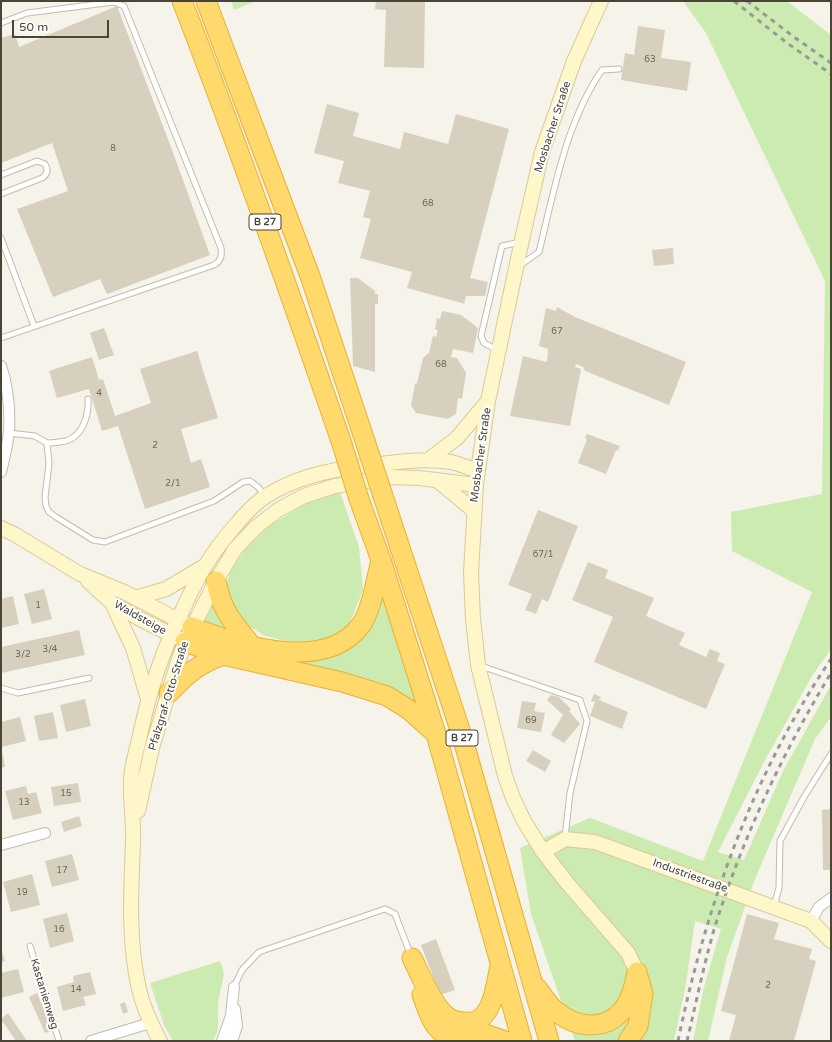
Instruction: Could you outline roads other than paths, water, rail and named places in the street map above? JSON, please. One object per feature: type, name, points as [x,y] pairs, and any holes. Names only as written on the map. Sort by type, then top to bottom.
[{"type":"highway","name":"B 27","points":[[182,1],[288,285],[381,560],[436,734],[522,1041]]},
{"type":"highway","name":"B 27","points":[[206,1],[310,276],[365,441],[462,736],[549,1041]]},
{"type":"highway","points":[[181,631],[212,635],[279,652],[305,653],[329,648],[348,638],[361,624],[369,606],[381,560]]},
{"type":"highway","points":[[216,581],[224,608],[229,618],[252,646]]},
{"type":"highway","points":[[181,631],[223,656],[363,687],[387,696],[408,709],[436,734]]},
{"type":"highway","points":[[169,693],[187,674],[198,666],[223,656]]},
{"type":"highway","points":[[412,958],[441,1012],[457,1022],[476,1021],[489,1010],[494,995],[500,963]]},
{"type":"highway","points":[[412,958],[411,963],[432,1022],[439,1031],[456,1040],[463,1041],[485,1034],[505,1041]]},
{"type":"highway","points":[[532,983],[556,1012],[584,1025],[602,1024],[613,1019],[625,1007],[633,991],[637,972]]},
{"type":"highway","points":[[628,1041],[638,1026],[643,994],[637,972]]},
{"type":"street","name":"Mosbacher Straße","points":[[601,1],[574,61],[542,152],[488,401],[473,510],[471,573],[473,619],[478,665],[505,776],[513,798],[524,821],[543,852],[568,884],[628,953],[637,972]]},
{"type":"street","points":[[1,366],[5,377],[9,433],[1,472]]},
{"type":"street","points":[[428,460],[457,438],[488,401]]},
{"type":"street","name":"Pfalzgraf-Otto-Straße","points":[[134,827],[152,748],[169,693],[181,631],[203,567],[222,540],[239,520],[266,496],[310,476],[340,468],[428,460],[451,462],[478,471]]},
{"type":"street","name":"Pfalzgraf-Otto-Straße","points":[[154,1041],[150,1023],[139,990],[134,964],[131,903],[134,827],[131,778],[148,699],[163,652],[181,631],[216,581],[235,549],[256,527],[278,510],[304,496],[335,486],[391,477],[436,480],[476,485]]},
{"type":"street","points":[[436,480],[473,510]]},
{"type":"street","name":"Waldsteige","points":[[1,528],[14,534],[80,574],[135,598],[181,631]]},
{"type":"street","points":[[135,598],[166,589],[203,567]]},
{"type":"street","name":"Waldsteige","points":[[80,574],[112,603],[181,631]]},
{"type":"street","points":[[112,603],[133,648],[148,699]]},
{"type":"street","points":[[1,845],[45,833]]},
{"type":"street","points":[[543,852],[565,839]]},
{"type":"street","name":"Industriestraße","points":[[565,839],[595,842],[774,906],[811,921],[831,941]]},
{"type":"street","points":[[811,921],[819,907],[831,898]]},
{"type":"street","points":[[222,1041],[231,1016],[234,987]]},
{"type":"street","points":[[232,1041],[237,1026],[234,987]]},
{"type":"street","points":[[91,1041],[150,1023]]},
{"type":"street","name":"Pfalzgraf-Otto-Straße","points":[[150,1023],[160,1041]]},
{"type":"lane","points":[[1,23],[27,13],[114,2],[124,6],[221,248],[221,259],[214,265],[1,338]]},
{"type":"lane","points":[[516,267],[539,252],[574,120],[590,87],[602,70],[619,69]]},
{"type":"lane","points":[[1,175],[37,161],[43,162],[47,169],[46,175],[42,178],[1,194]]},
{"type":"lane","points":[[1,238],[34,326]]},
{"type":"lane","points":[[498,351],[484,343],[481,336],[502,246],[522,242]]},
{"type":"lane","points":[[9,433],[35,436],[47,443],[65,441],[76,435],[82,426],[86,417],[88,399]]},
{"type":"lane","points":[[47,443],[49,464],[45,500],[47,509],[56,517],[93,540],[105,542],[214,501],[244,482],[250,482],[258,487],[266,496]]},
{"type":"lane","points":[[478,665],[485,669],[580,700],[587,721],[570,792],[565,839]]},
{"type":"lane","points":[[1,688],[18,693],[89,678]]},
{"type":"lane","points":[[774,906],[779,888],[780,841],[804,797],[831,754]]},
{"type":"lane","points":[[234,987],[242,970],[259,952],[385,910],[395,914],[412,958]]},
{"type":"lane","name":"Kastanienweg","points":[[30,946],[59,1041]]},
{"type":"railway","points":[[734,1],[787,43],[831,74]]},
{"type":"railway","points":[[747,1],[831,63]]},
{"type":"railway","points":[[678,1041],[689,991],[703,941],[718,891],[736,842],[778,748],[803,703],[831,659]]},
{"type":"railway","points":[[687,1041],[715,926],[738,859],[780,765],[831,673]]}]
